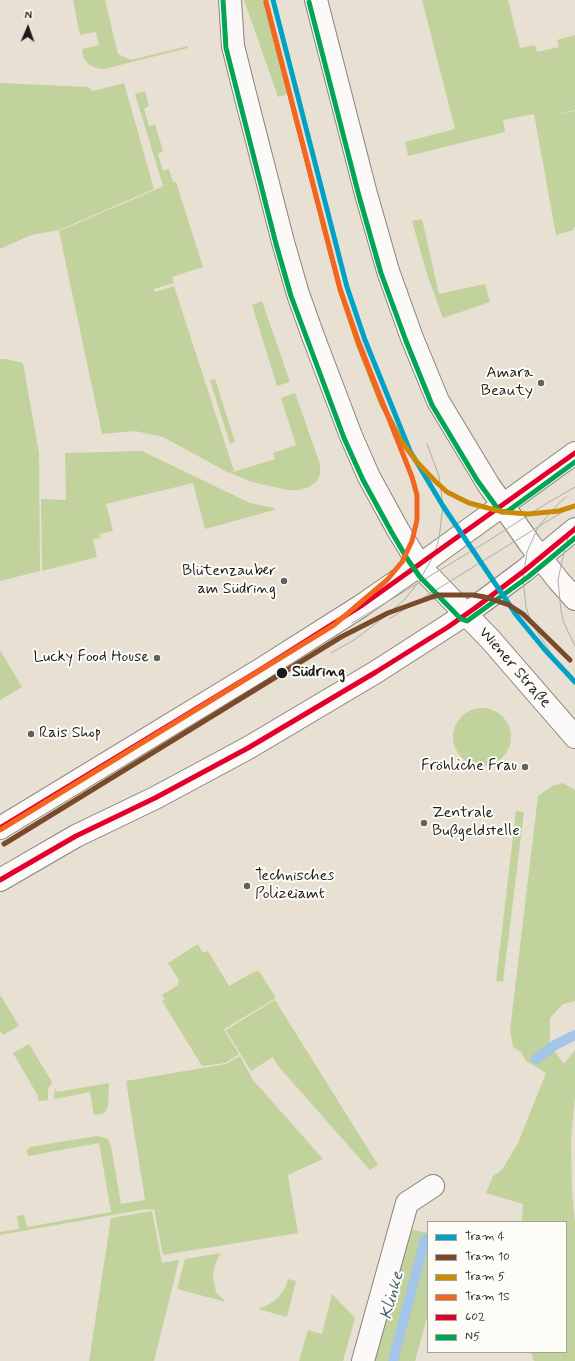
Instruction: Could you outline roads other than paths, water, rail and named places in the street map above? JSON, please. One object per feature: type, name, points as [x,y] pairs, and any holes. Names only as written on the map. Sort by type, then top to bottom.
[{"type":"main road","points":[[230,0],[233,46],[279,228],[298,294],[351,436],[376,490],[398,530],[420,564]]},
{"type":"main road","points":[[316,0],[388,271],[412,338],[438,401],[486,480],[540,557],[575,600]]},
{"type":"main road","points":[[0,828],[260,670],[361,606],[575,453]]},
{"type":"main road","points":[[0,880],[76,836],[155,798],[248,748],[376,672],[448,627],[575,529]]},
{"type":"main road","name":"Wiener Straße","points":[[420,564],[439,587],[490,640],[575,737]]},
{"type":"main road","points":[[363,1361],[407,1203],[433,1186]]},
{"type":"waterway","name":"Klinke","points":[[536,1059],[555,1045],[575,1035]]},
{"type":"waterway","name":"Klinke","points":[[393,1361],[425,1239]]},
{"type":"tram line","name":"4","points":[[273,0],[347,287],[365,340],[410,451],[443,506],[517,616],[545,650],[575,682]]},
{"type":"tram line","name":"5","points":[[266,2],[340,289],[358,343],[382,404],[400,439],[416,461],[435,481],[447,492],[469,503],[503,512],[528,514],[559,511],[575,506]]},
{"type":"tram line","name":"1S","points":[[0,830],[334,625],[387,580],[402,562],[412,541],[417,520],[417,495],[412,477],[359,343],[340,289],[266,2]]},
{"type":"tram line","points":[[331,653],[354,640],[404,600],[418,583],[434,555],[439,538],[443,506],[439,476],[427,444]]},
{"type":"tram line","points":[[352,623],[575,487]]},
{"type":"tram line","points":[[566,497],[538,527],[527,552],[523,578],[526,607],[531,622],[548,649],[568,675]]},
{"type":"tram line","points":[[389,619],[575,504]]},
{"type":"tram line","points":[[575,525],[569,535],[565,547],[558,580],[561,611],[564,623],[575,646]]},
{"type":"tram line","name":"10","points":[[4,844],[341,637],[388,613],[432,597],[439,595],[473,595],[485,597],[509,605],[523,614],[570,660]]},
{"type":"place","name":"Amara Beauty","points":[[541,383]]},
{"type":"place","name":"Blütenzauber am Südring","points":[[284,581]]},
{"type":"place","name":"Lucky Food House","points":[[157,658]]},
{"type":"place","name":"Südring","points":[[282,673]]},
{"type":"place","name":"Rais Shop","points":[[31,734]]},
{"type":"place","name":"Fröhliche Frau","points":[[525,767]]},
{"type":"place","name":"Zentrale Bußgeldstelle","points":[[424,823]]},
{"type":"place","name":"Technisches Polizeiamt","points":[[247,886]]}]
